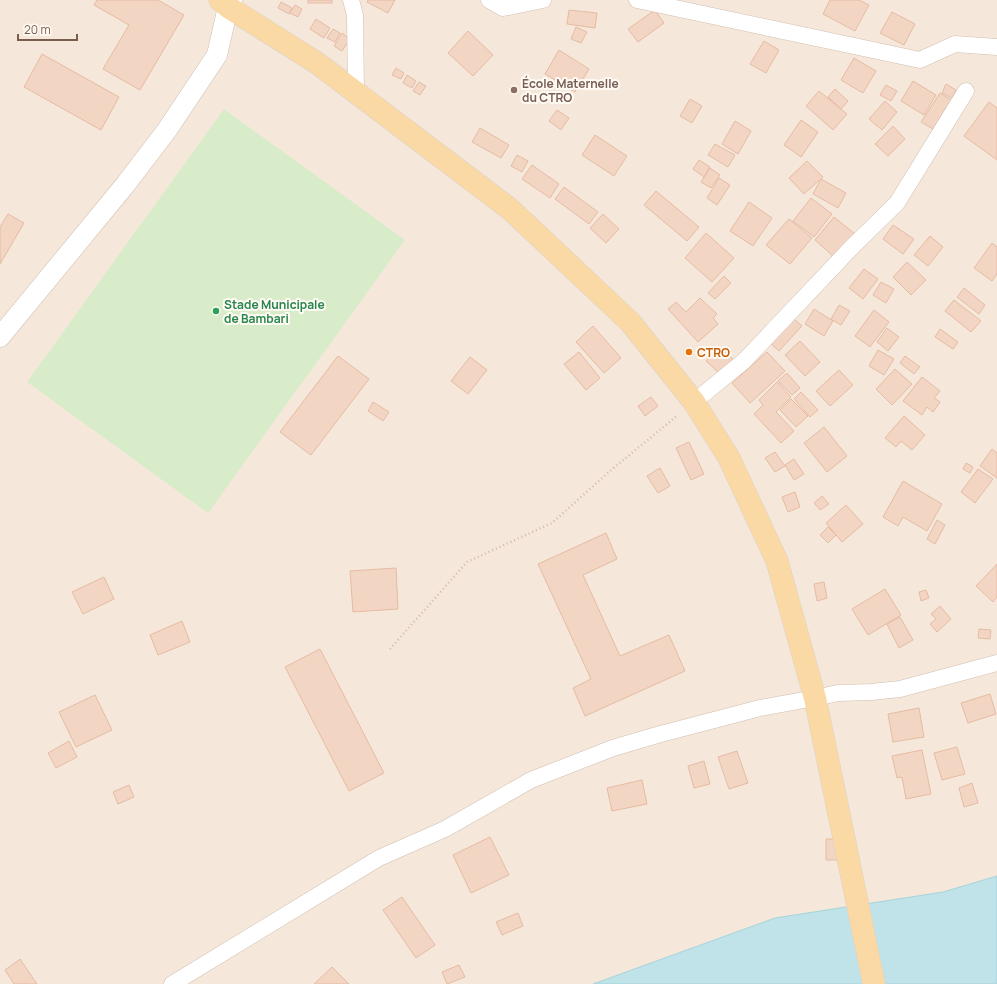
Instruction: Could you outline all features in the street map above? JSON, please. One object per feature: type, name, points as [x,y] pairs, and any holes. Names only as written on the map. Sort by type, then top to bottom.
[{"type":"main road","points":[[227,2],[317,63],[510,209],[630,322],[694,402],[729,458],[777,561],[815,698],[874,984]]},
{"type":"street","points":[[351,0],[355,15],[356,92]]},
{"type":"street","points":[[489,0],[503,8],[543,0]]},
{"type":"street","points":[[637,0],[920,60],[955,44],[997,47]]},
{"type":"street","points":[[0,337],[125,185],[167,130],[218,55],[227,2]]},
{"type":"street","points":[[694,402],[744,361],[851,248],[897,203],[966,91]]},
{"type":"street","points":[[172,984],[379,858],[445,829],[531,780],[613,748],[760,708],[838,693],[900,689],[997,662]]},
{"type":"path","points":[[390,649],[468,562],[552,523],[610,470],[694,402]]},
{"type":"shaded area","points":[[0,0],[997,0],[997,876],[943,892],[775,918],[593,984],[0,984]]},
{"type":"green space","name":"Stade Municipale de Bambari","points":[[224,109],[405,240],[208,513],[27,382]]},
{"type":"water","points":[[997,876],[997,984],[593,984],[775,918],[943,892]]},
{"type":"building","points":[[97,0],[158,0],[184,15],[140,90],[103,69],[129,25],[94,5]]},
{"type":"building","points":[[308,0],[332,0],[332,3],[308,3]]},
{"type":"building","points":[[368,0],[395,0],[388,13],[367,2]]},
{"type":"building","points":[[830,0],[859,0],[869,5],[855,31],[823,14]]},
{"type":"building","points":[[281,2],[292,8],[289,14],[278,8]]},
{"type":"building","points":[[295,5],[302,9],[298,17],[290,13]]},
{"type":"building","points":[[569,10],[597,13],[595,28],[567,24]]},
{"type":"building","points":[[655,10],[664,23],[638,42],[628,29]]},
{"type":"building","points":[[892,12],[915,24],[904,45],[880,33]]},
{"type":"building","points":[[316,19],[330,28],[324,38],[310,29]]},
{"type":"building","points":[[576,27],[587,32],[581,43],[571,39]]},
{"type":"building","points":[[333,29],[340,33],[335,42],[327,38]]},
{"type":"building","points":[[468,31],[493,55],[473,76],[448,53]]},
{"type":"building","points":[[342,33],[350,39],[342,51],[334,46]]},
{"type":"building","points":[[764,41],[779,50],[766,73],[750,64]]},
{"type":"building","points":[[559,50],[589,69],[575,92],[545,74]]},
{"type":"building","points":[[42,54],[119,97],[101,130],[24,87]]},
{"type":"building","points":[[854,58],[876,71],[863,93],[841,80]]},
{"type":"building","points":[[396,68],[404,73],[401,79],[392,75]]},
{"type":"building","points":[[407,75],[416,81],[412,88],[403,83]]},
{"type":"building","points":[[913,81],[936,95],[924,115],[901,101]]},
{"type":"building","points":[[419,82],[426,86],[420,95],[413,91]]},
{"type":"building","points":[[946,84],[956,90],[952,98],[942,93]]},
{"type":"building","points":[[886,85],[897,91],[891,101],[880,95]]},
{"type":"building","points":[[835,89],[848,101],[841,109],[828,97]]},
{"type":"building","points":[[819,91],[847,114],[833,130],[806,106]]},
{"type":"building","points":[[940,93],[951,100],[933,129],[921,122]]},
{"type":"building","points":[[690,99],[702,106],[692,123],[680,116]]},
{"type":"building","points":[[885,101],[897,112],[882,130],[869,119]]},
{"type":"building","points":[[989,102],[997,108],[997,160],[964,136]]},
{"type":"building","points":[[557,110],[569,118],[561,130],[549,121]]},
{"type":"building","points":[[801,120],[818,132],[801,157],[784,145]]},
{"type":"building","points":[[735,121],[751,131],[738,154],[722,144]]},
{"type":"building","points":[[893,126],[905,139],[888,156],[875,144]]},
{"type":"building","points":[[480,128],[509,145],[501,158],[472,142]]},
{"type":"building","points":[[595,135],[627,156],[614,176],[582,155]]},
{"type":"building","points":[[715,144],[735,155],[728,167],[708,155]]},
{"type":"building","points":[[517,155],[528,161],[522,172],[511,166]]},
{"type":"building","points":[[699,160],[710,167],[704,177],[693,169]]},
{"type":"building","points":[[807,161],[823,177],[804,194],[789,178]]},
{"type":"building","points":[[532,165],[559,184],[550,198],[522,179]]},
{"type":"building","points":[[710,168],[720,175],[711,188],[701,182]]},
{"type":"building","points":[[719,178],[730,185],[717,205],[707,198]]},
{"type":"building","points":[[821,179],[846,193],[838,208],[813,194]]},
{"type":"building","points":[[564,187],[598,212],[589,224],[555,199]]},
{"type":"building","points":[[656,191],[699,227],[687,241],[644,205]]},
{"type":"building","points":[[811,198],[832,214],[814,237],[793,221]]},
{"type":"building","points":[[749,202],[772,218],[753,246],[730,231]]},
{"type":"building","points":[[8,214],[24,223],[0,264],[0,227]]},
{"type":"building","points":[[603,214],[619,229],[606,243],[590,228]]},
{"type":"building","points":[[834,217],[855,234],[835,258],[815,240]]},
{"type":"building","points":[[789,219],[812,238],[790,264],[766,245]]},
{"type":"building","points":[[893,225],[914,239],[903,254],[883,239]]},
{"type":"building","points":[[706,233],[734,258],[712,282],[685,258]]},
{"type":"building","points":[[930,236],[943,247],[928,266],[914,255]]},
{"type":"building","points":[[992,243],[997,247],[997,274],[992,281],[974,268]]},
{"type":"building","points":[[907,262],[926,280],[911,295],[893,277]]},
{"type":"building","points":[[864,269],[878,279],[863,299],[849,288]]},
{"type":"building","points":[[724,276],[731,283],[715,299],[708,293]]},
{"type":"building","points":[[881,282],[894,289],[886,303],[873,295]]},
{"type":"building","points":[[964,288],[985,305],[979,314],[957,297]]},
{"type":"building","points":[[700,298],[717,314],[713,318],[718,324],[698,342],[668,309],[676,302],[686,312]]},
{"type":"building","points":[[954,300],[981,321],[971,332],[945,311]]},
{"type":"building","points":[[839,305],[850,311],[841,325],[831,319]]},
{"type":"building","points":[[814,309],[833,321],[824,336],[805,324]]},
{"type":"building","points":[[874,310],[889,322],[870,347],[855,336]]},
{"type":"building","points":[[792,317],[802,326],[779,351],[769,342]]},
{"type":"building","points":[[593,326],[621,358],[604,373],[576,342]]},
{"type":"building","points":[[887,328],[899,337],[888,351],[877,342]]},
{"type":"building","points":[[940,329],[958,342],[953,349],[935,337]]},
{"type":"building","points":[[800,341],[820,362],[805,376],[785,355]]},
{"type":"building","points":[[720,347],[734,360],[720,374],[706,361]]},
{"type":"building","points":[[878,350],[894,359],[884,375],[869,366]]},
{"type":"building","points":[[579,352],[600,378],[586,390],[564,364]]},
{"type":"building","points":[[767,352],[785,371],[750,403],[732,383]]},
{"type":"building","points":[[338,356],[369,379],[311,455],[280,432]]},
{"type":"building","points":[[905,356],[920,367],[914,374],[900,363]]},
{"type":"building","points":[[470,357],[487,370],[468,394],[451,381]]},
{"type":"building","points":[[895,369],[912,384],[892,405],[876,389]]},
{"type":"building","points":[[839,370],[853,385],[830,406],[816,391]]},
{"type":"building","points":[[787,373],[800,388],[792,395],[778,381]]},
{"type":"building","points":[[922,377],[940,391],[934,398],[940,402],[933,412],[927,407],[922,415],[903,401]]},
{"type":"building","points":[[777,382],[791,397],[776,412],[794,431],[781,443],[754,414],[763,405],[759,400]]},
{"type":"building","points":[[801,392],[818,410],[810,417],[794,399]]},
{"type":"building","points":[[651,397],[658,406],[645,416],[638,406]]},
{"type":"building","points":[[791,399],[808,416],[796,427],[780,410]]},
{"type":"building","points":[[373,402],[389,412],[383,421],[368,411]]},
{"type":"building","points":[[904,416],[925,435],[912,450],[901,441],[896,447],[885,438]]},
{"type":"building","points":[[824,427],[847,456],[827,472],[804,443]]},
{"type":"building","points":[[689,442],[704,474],[691,480],[676,448]]},
{"type":"building","points":[[992,449],[997,453],[997,478],[980,466]]},
{"type":"building","points":[[775,452],[785,466],[775,472],[765,458]]},
{"type":"building","points":[[794,459],[804,474],[794,480],[785,465]]},
{"type":"building","points":[[966,463],[973,467],[970,473],[963,469]]},
{"type":"building","points":[[660,468],[670,486],[658,493],[647,476]]},
{"type":"building","points":[[978,469],[993,479],[975,503],[961,492]]},
{"type":"building","points":[[903,481],[942,504],[927,531],[903,517],[898,526],[883,517]]},
{"type":"building","points":[[795,492],[800,507],[788,512],[782,497]]},
{"type":"building","points":[[822,496],[829,504],[820,510],[814,503]]},
{"type":"building","points":[[846,505],[863,524],[842,542],[826,523]]},
{"type":"building","points":[[937,520],[945,525],[935,544],[927,539]]},
{"type":"building","points":[[828,527],[836,535],[828,543],[820,535]]},
{"type":"building","points":[[606,533],[617,559],[583,575],[620,656],[669,635],[685,671],[585,716],[573,688],[591,679],[538,564]]},
{"type":"building","points":[[997,564],[997,597],[993,602],[976,586]]},
{"type":"building","points":[[396,568],[398,609],[353,612],[350,571]]},
{"type":"building","points":[[104,577],[114,599],[83,614],[72,592]]},
{"type":"building","points":[[824,582],[827,598],[817,601],[814,584]]},
{"type":"building","points":[[885,589],[901,615],[868,635],[852,609]]},
{"type":"building","points":[[926,590],[929,598],[921,601],[919,592]]},
{"type":"building","points":[[940,606],[951,619],[937,632],[930,624],[936,619],[931,614]]},
{"type":"building","points":[[900,617],[913,640],[899,648],[887,624]]},
{"type":"building","points":[[182,621],[190,642],[158,655],[150,635]]},
{"type":"building","points":[[979,629],[991,630],[990,639],[978,638]]},
{"type":"building","points":[[320,649],[384,773],[349,791],[285,667]]},
{"type":"building","points":[[990,694],[996,714],[968,723],[961,703]]},
{"type":"building","points":[[95,695],[112,730],[76,747],[59,712]]},
{"type":"building","points":[[919,708],[924,737],[893,742],[888,714]]},
{"type":"building","points":[[69,741],[77,757],[56,768],[48,753]]},
{"type":"building","points":[[957,747],[965,774],[942,780],[934,753]]},
{"type":"building","points":[[922,750],[931,794],[906,799],[902,777],[897,778],[892,756]]},
{"type":"building","points":[[737,751],[748,783],[729,789],[718,757]]},
{"type":"building","points":[[704,761],[710,784],[694,788],[688,766]]},
{"type":"building","points":[[642,780],[647,804],[612,811],[607,788]]},
{"type":"building","points":[[972,783],[978,803],[964,807],[959,788]]},
{"type":"building","points":[[129,785],[134,797],[118,804],[113,792]]},
{"type":"building","points":[[490,837],[509,875],[471,893],[453,855]]},
{"type":"building","points":[[826,839],[839,839],[838,860],[826,860]]},
{"type":"building","points":[[402,897],[435,945],[416,958],[383,910]]},
{"type":"building","points":[[518,913],[523,926],[502,935],[496,922]]},
{"type":"building","points":[[20,959],[37,984],[14,984],[5,970]]},
{"type":"building","points":[[459,965],[465,977],[447,984],[442,972]]},
{"type":"building","points":[[332,967],[349,984],[314,984]]},
{"type":"place","name":"École Maternelle du CTRO","points":[[514,90]]},
{"type":"place","name":"Stade Municipale de Bambari","points":[[216,311]]},
{"type":"place","name":"CTRO","points":[[689,352]]}]
